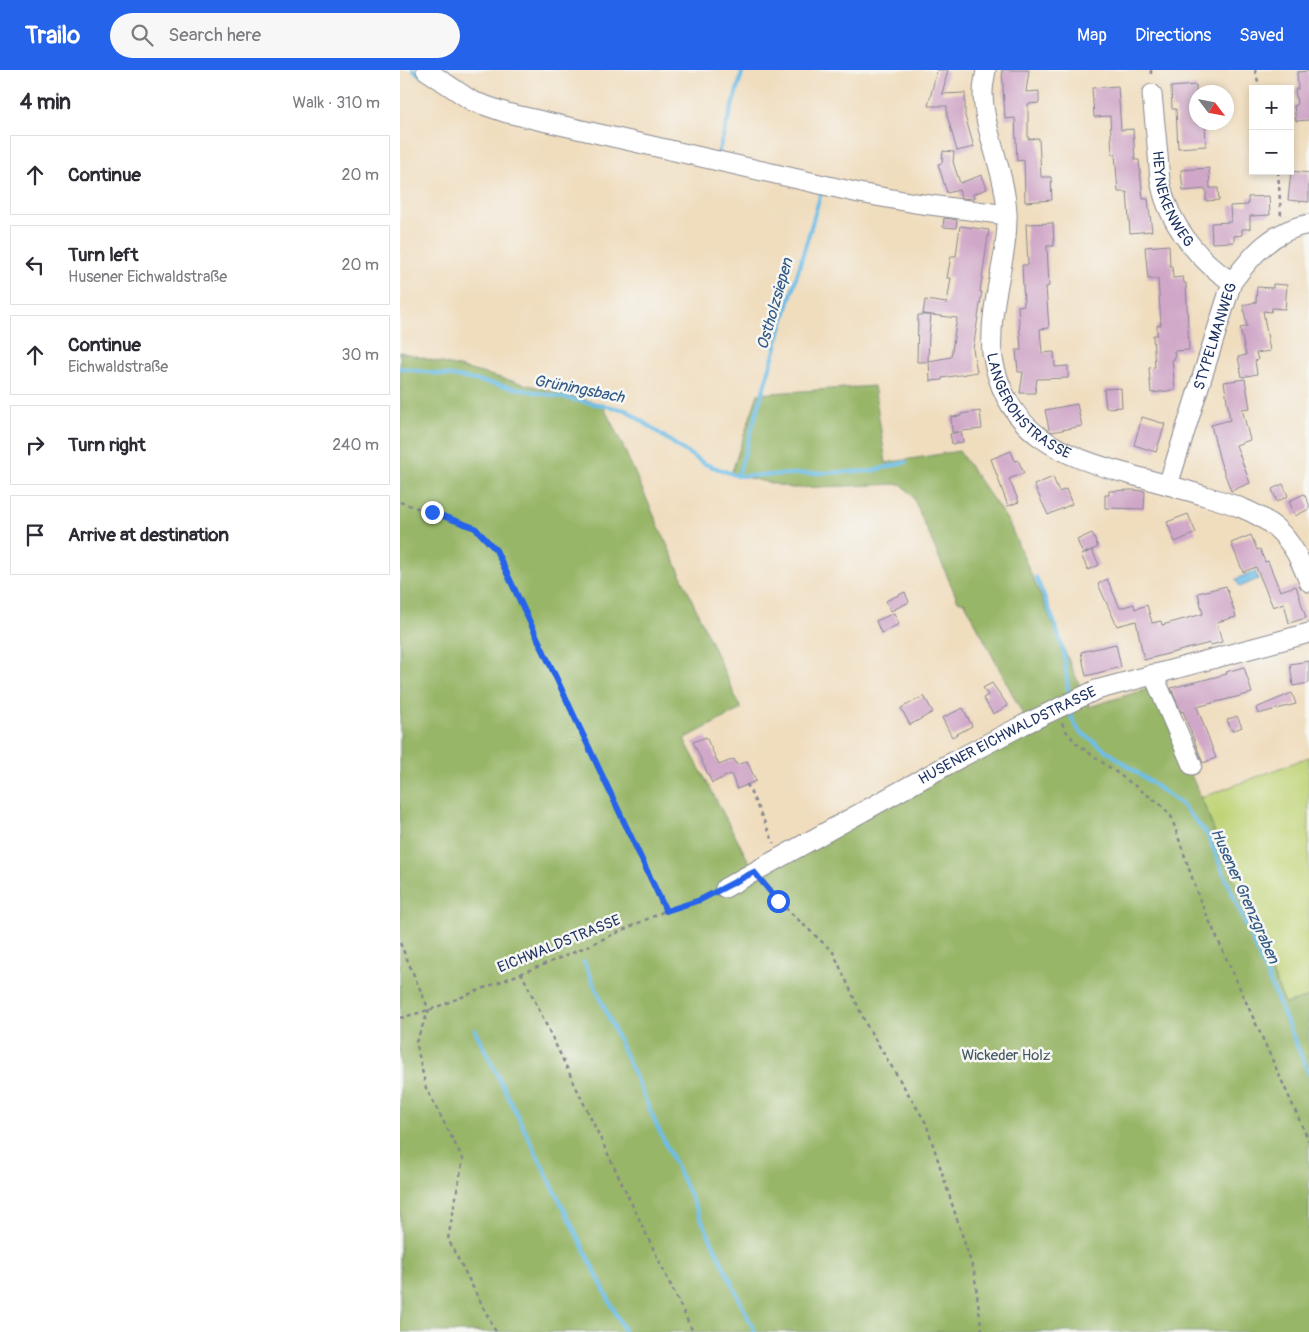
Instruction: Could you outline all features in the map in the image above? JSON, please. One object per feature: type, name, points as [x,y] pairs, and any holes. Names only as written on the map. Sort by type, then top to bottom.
[{"type":"street","points":[[426,70],[472,101],[507,113],[859,193],[915,203],[1007,215]]},
{"type":"street","name":"LANGEROHSTRASSE","points":[[986,70],[983,93],[988,125],[1004,186],[1007,215],[1004,251],[994,306],[992,352],[999,383],[1010,404],[1029,429],[1065,453],[1113,470],[1221,500],[1256,514],[1277,528],[1294,548],[1309,582]]},
{"type":"street","name":"HEYNEKENWEG","points":[[1152,94],[1161,186],[1167,205],[1182,233],[1221,275],[1232,282]]},
{"type":"street","name":"STYPELMANWEG","points":[[1168,485],[1232,282],[1251,257],[1266,243],[1283,233],[1309,224]]},
{"type":"street","name":"HUSENER EICHWALDSTRASSE","points":[[725,888],[958,760],[1096,690],[1309,632]]},
{"type":"street","points":[[1153,674],[1192,765]]},
{"type":"path","points":[[1255,70],[1259,85]]},
{"type":"path","points":[[1278,175],[1283,233]]},
{"type":"path","points":[[400,502],[475,528],[496,550],[666,911]]},
{"type":"path","points":[[1058,708],[1066,731],[1078,744],[1160,804],[1172,816],[1199,898],[1309,1141]]},
{"type":"path","points":[[747,784],[780,858]]},
{"type":"path","points":[[754,872],[778,901],[833,952],[867,1026],[926,1123],[974,1272],[982,1332]]},
{"type":"path","name":"EICHWALDSTRASSE","points":[[400,1018],[429,1010],[570,954],[666,911],[700,900],[725,888]]},
{"type":"path","points":[[400,943],[429,1010],[416,1042],[426,1088],[463,1159],[448,1239],[496,1332]]},
{"type":"path","points":[[521,972],[693,1332]]},
{"type":"green space","name":"Wickeder Holz","points":[[400,352],[602,404],[621,442],[741,709],[684,739],[757,877],[1030,728],[965,603],[958,601],[912,495],[901,484],[792,488],[731,474],[758,394],[874,386],[886,463],[959,451],[1008,521],[1089,707],[1153,687],[1201,798],[1285,1004],[1309,997],[1309,1332],[400,1332]]},
{"type":"green space","points":[[1309,757],[1309,997],[1285,1005],[1201,798]]},
{"type":"water","points":[[1255,571],[1258,579],[1240,587],[1236,579]]},
{"type":"building","points":[[937,70],[948,70],[942,94],[965,93],[965,116],[974,147],[957,151],[947,115],[947,106],[928,106]]},
{"type":"building","points":[[1002,70],[1029,70],[1026,92],[1039,91],[1039,103],[1028,104],[1028,139],[1039,138],[1041,177],[1051,177],[1052,200],[1025,202],[1024,160],[1017,161],[1015,118],[1005,119]]},
{"type":"building","points":[[1309,71],[1309,120],[1296,121],[1294,106],[1297,105],[1295,89],[1298,89],[1297,72]]},
{"type":"building","points":[[1118,86],[1121,130],[1133,129],[1135,160],[1139,160],[1143,199],[1148,199],[1152,231],[1130,233],[1127,192],[1118,192],[1115,154],[1112,155],[1110,116],[1094,117],[1092,88]]},
{"type":"building","points":[[1189,86],[1189,130],[1205,130],[1206,146],[1178,148],[1176,109],[1172,109],[1171,87]]},
{"type":"building","points":[[943,151],[954,152],[953,162],[960,183],[982,175],[987,189],[973,194],[974,199],[961,198],[959,190],[947,193],[938,164],[942,163]]},
{"type":"building","points":[[1209,168],[1210,188],[1218,188],[1219,200],[1206,201],[1206,189],[1183,191],[1181,170]]},
{"type":"building","points":[[1294,171],[1309,173],[1309,202],[1288,200],[1291,175],[1294,175]]},
{"type":"building","points":[[1269,196],[1270,215],[1250,216],[1250,229],[1242,229],[1242,235],[1234,236],[1234,242],[1212,243],[1211,223],[1231,222],[1230,206],[1248,205],[1248,197]]},
{"type":"building","points":[[944,218],[957,220],[956,228],[943,227]]},
{"type":"building","points":[[1053,223],[1054,246],[1047,246],[1049,286],[1046,287],[1049,328],[1040,329],[1042,353],[1054,352],[1055,367],[1068,366],[1068,378],[1037,379],[1035,393],[1020,393],[1023,372],[1018,372],[1016,350],[1021,350],[1018,306],[1024,305],[1022,265],[1028,265],[1026,224]]},
{"type":"building","points":[[960,226],[989,230],[973,349],[977,372],[930,381],[929,361],[951,357],[957,318],[923,314],[925,300],[947,303],[951,278],[947,278],[951,256],[956,256]]},
{"type":"building","points":[[1169,245],[1170,266],[1172,266],[1173,278],[1183,277],[1184,283],[1186,283],[1189,350],[1174,351],[1175,359],[1172,359],[1175,390],[1151,393],[1149,368],[1155,367],[1153,335],[1157,335],[1157,325],[1161,325],[1158,279],[1148,279],[1145,247]]},
{"type":"building","points":[[1273,284],[1287,285],[1285,309],[1272,308],[1271,312],[1263,311],[1270,351],[1256,353],[1258,360],[1255,361],[1257,374],[1242,377],[1238,357],[1246,355],[1240,328],[1247,327],[1243,305],[1256,302],[1257,287],[1273,288]]},
{"type":"building","points":[[918,315],[931,315],[928,362],[917,362]]},
{"type":"building","points":[[1245,379],[1250,408],[1242,409],[1250,440],[1236,445],[1250,483],[1231,491],[1220,461],[1211,425],[1230,420],[1224,382]]},
{"type":"building","points":[[1121,388],[1122,407],[1106,408],[1104,389]]},
{"type":"building","points":[[1077,404],[1082,426],[1052,432],[1049,429],[1045,410]]},
{"type":"building","points":[[980,411],[982,429],[961,431],[963,442],[952,444],[950,434],[959,432],[952,432],[951,417]]},
{"type":"building","points":[[1142,417],[1165,424],[1156,452],[1134,445]]},
{"type":"building","points":[[1011,451],[1015,461],[1018,460],[1024,473],[1009,479],[1019,502],[1008,506],[991,459]]},
{"type":"building","points":[[1053,477],[1059,492],[1066,489],[1072,504],[1048,515],[1034,485]]},
{"type":"building","points":[[1283,484],[1288,496],[1277,502],[1272,489]]},
{"type":"building","points":[[1109,491],[1145,491],[1144,509],[1105,508],[1105,495],[1109,495]]},
{"type":"building","points":[[1304,494],[1309,504],[1309,509],[1295,516],[1289,501]]},
{"type":"building","points":[[1188,514],[1196,533],[1175,542],[1167,522]]},
{"type":"building","points":[[1092,533],[1098,547],[1083,554],[1077,540]]},
{"type":"building","points":[[1251,535],[1257,550],[1260,549],[1265,562],[1268,561],[1280,591],[1296,586],[1306,618],[1289,623],[1284,603],[1273,607],[1256,567],[1243,572],[1231,543]]},
{"type":"building","points":[[1092,550],[1099,565],[1088,570],[1081,555]]},
{"type":"building","points":[[1107,579],[1120,608],[1134,604],[1135,609],[1147,605],[1152,623],[1161,621],[1162,625],[1203,614],[1198,593],[1226,586],[1236,617],[1217,622],[1222,642],[1211,645],[1210,643],[1144,660],[1136,621],[1117,626],[1098,584]]},
{"type":"building","points":[[905,592],[909,602],[891,611],[886,601]]},
{"type":"building","points":[[894,613],[899,624],[881,633],[876,621]]},
{"type":"building","points":[[1116,644],[1121,667],[1086,676],[1081,652]]},
{"type":"building","points":[[1309,661],[1309,683],[1293,686],[1290,664]]},
{"type":"building","points":[[1244,667],[1252,693],[1197,707],[1216,758],[1203,763],[1183,711],[1181,712],[1171,688],[1227,674],[1226,672]]},
{"type":"building","points":[[992,683],[1008,706],[993,714],[983,698],[988,695],[983,688]]},
{"type":"building","points":[[1292,693],[1296,704],[1258,714],[1256,708]]},
{"type":"building","points":[[924,696],[933,712],[910,725],[901,708]]},
{"type":"building","points":[[963,708],[972,726],[952,737],[942,718]]},
{"type":"building","points":[[1237,716],[1242,727],[1232,731],[1227,720]]},
{"type":"building","points":[[706,737],[719,765],[734,759],[737,765],[747,761],[756,781],[737,789],[731,774],[712,783],[693,742]]},
{"type":"waterway","name":"Ostholzsiepen","points":[[413,70],[421,76]]},
{"type":"waterway","points":[[718,153],[743,70]]},
{"type":"waterway","name":"Ostholzsiepen","points":[[738,476],[821,193],[820,190]]},
{"type":"waterway","name":"Grüningsbach","points":[[400,368],[464,378],[626,410],[705,464],[738,476],[872,471],[906,462]]},
{"type":"waterway","name":"Husener Grenzgraben","points":[[1036,577],[1055,624],[1064,654],[1069,697]]},
{"type":"waterway","name":"Husener Grenzgraben","points":[[1070,709],[1072,719],[1079,731],[1181,804],[1207,834],[1309,1074]]},
{"type":"waterway","points":[[584,962],[657,1126],[755,1332]]},
{"type":"waterway","points":[[475,1030],[625,1332]]},
{"type":"route","points":[[432,512],[475,528],[496,550],[666,911],[700,900],[754,872],[778,901]]}]
